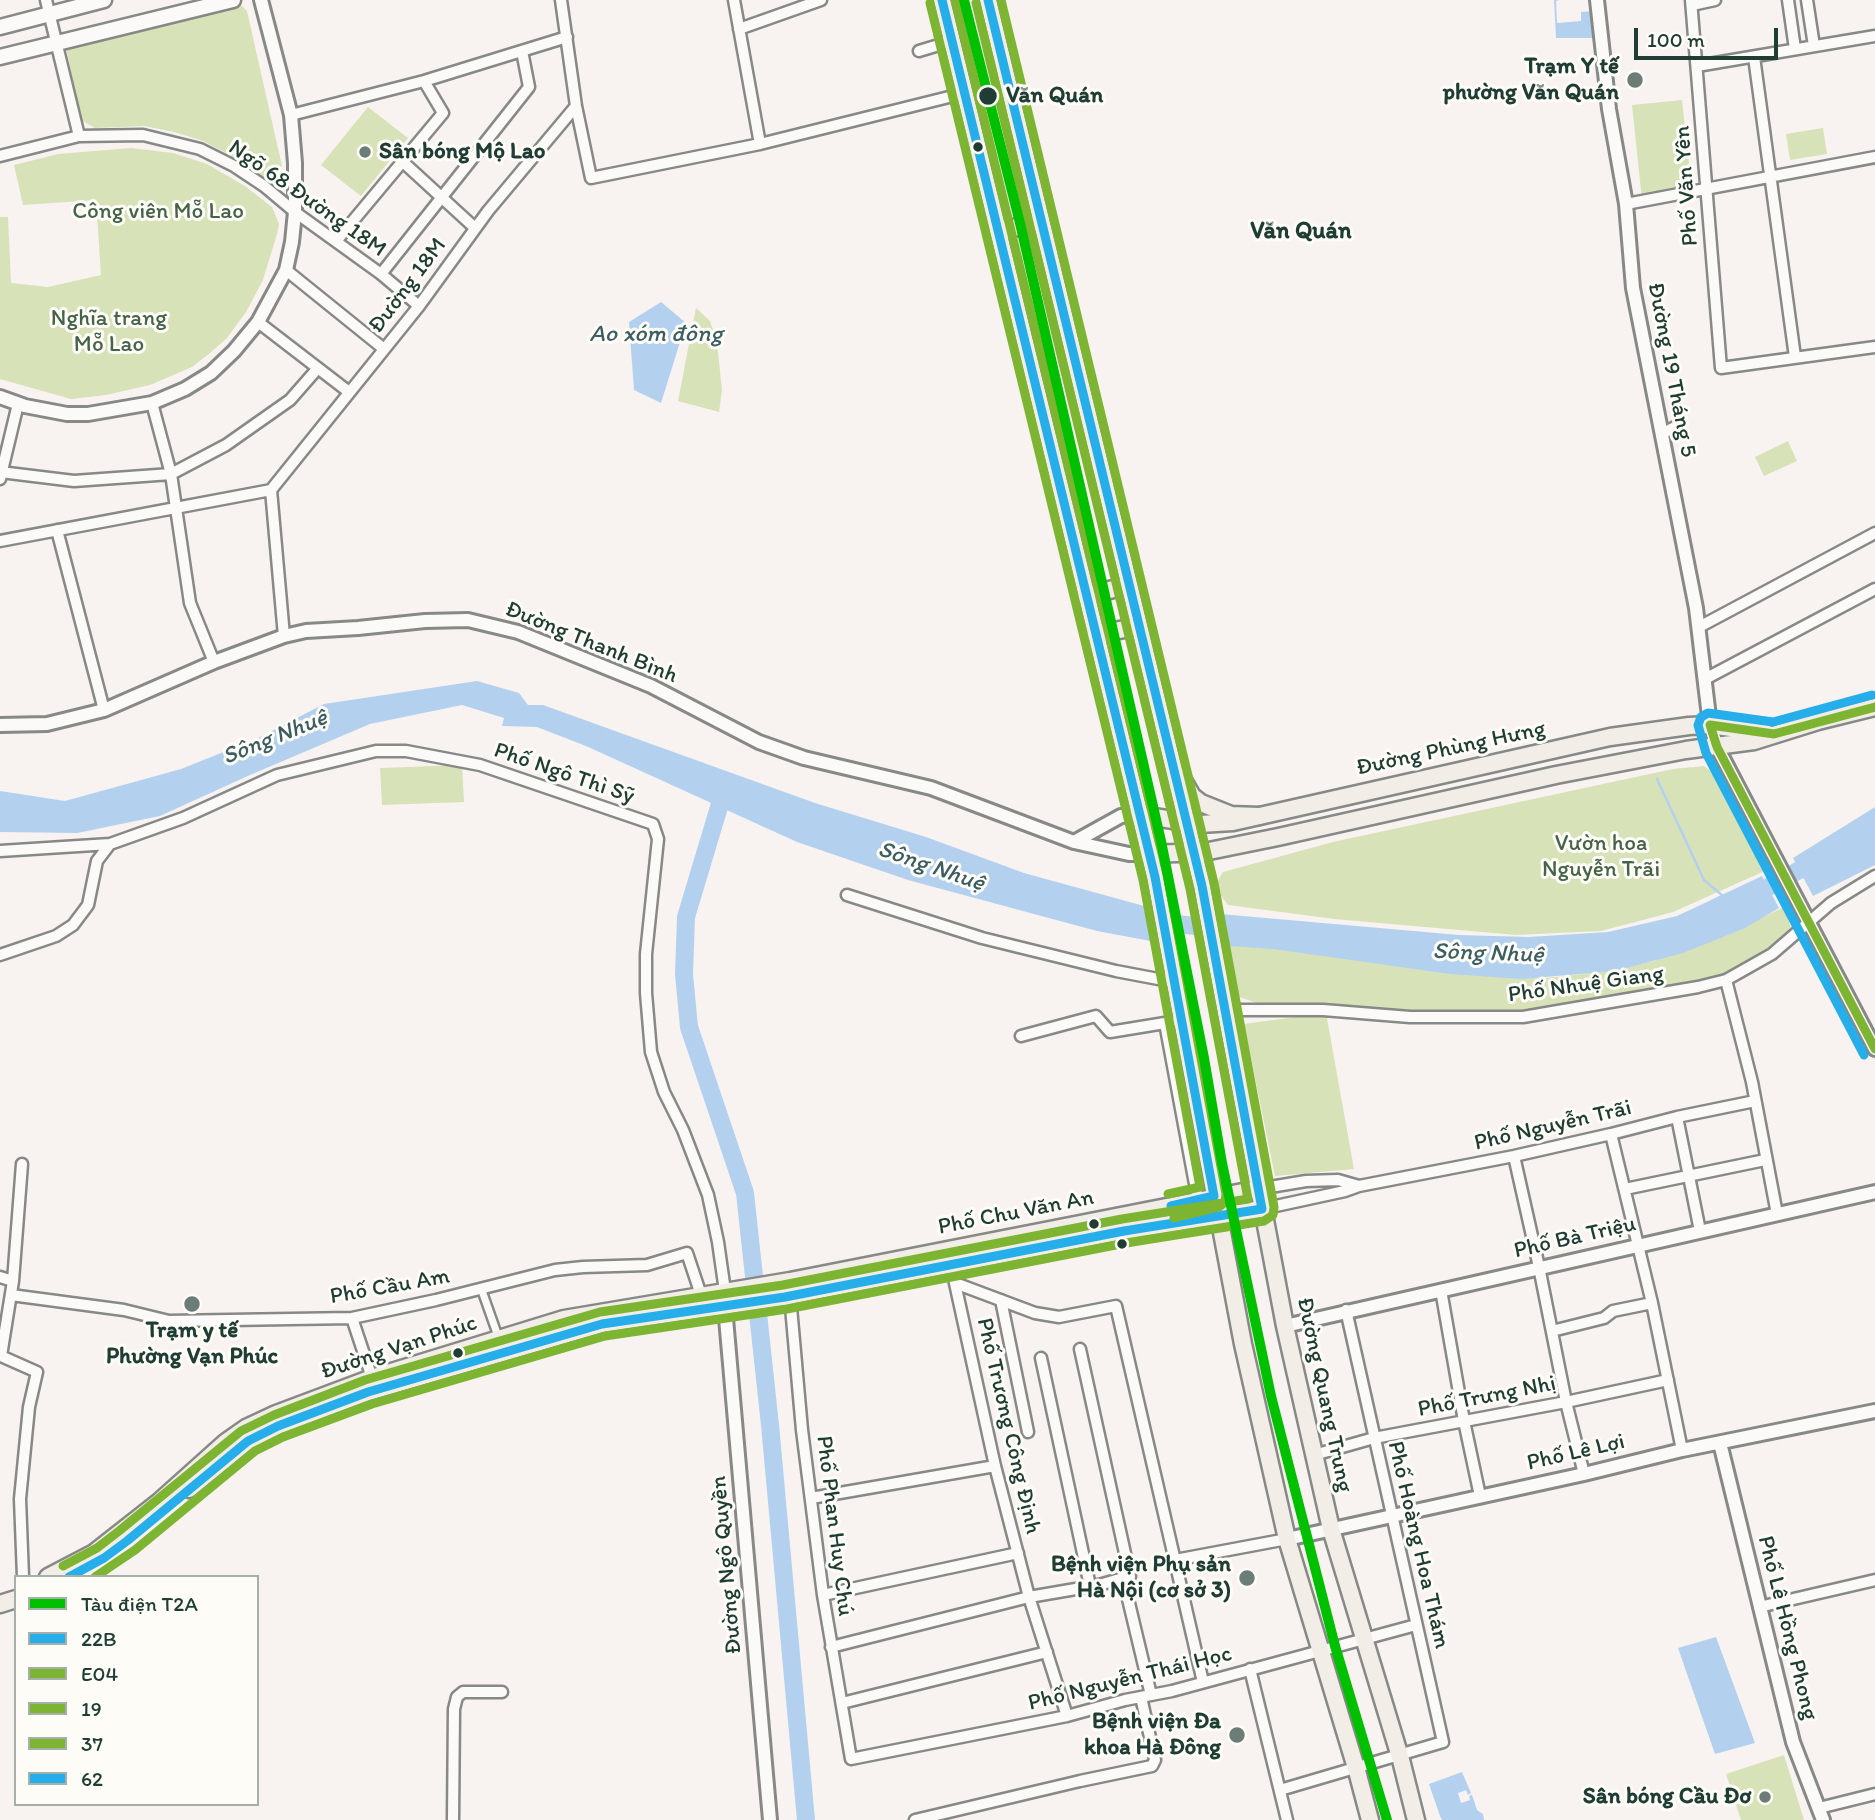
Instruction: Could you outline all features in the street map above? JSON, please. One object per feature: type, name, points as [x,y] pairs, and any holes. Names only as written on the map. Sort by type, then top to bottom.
[{"type":"main road","points":[[0,27],[48,7],[104,0]]},
{"type":"main road","points":[[0,57],[233,0]]},
{"type":"main road","points":[[942,0],[1150,854],[1181,1020],[1209,1216],[1243,1344],[1287,1539],[1370,1820]]},
{"type":"main road","name":"Đường Quang Trung","points":[[988,0],[1202,887],[1225,1010],[1264,1188],[1285,1326],[1331,1529],[1416,1820]]},
{"type":"main road","points":[[998,232],[1041,220]]},
{"type":"main road","points":[[1086,596],[1129,584]]},
{"type":"main road","points":[[1095,635],[1139,626]]},
{"type":"main road","name":"Đường Phùng Hưng","points":[[1150,854],[1194,852],[1278,837],[1617,763],[1754,741],[1875,707]]},
{"type":"main road","name":"Đường Phùng Hưng","points":[[1140,815],[1200,824],[1233,822],[1610,737],[1710,725],[1774,734]]},
{"type":"main road","points":[[1610,737],[1617,763]]},
{"type":"main road","points":[[1509,759],[1514,784]]},
{"type":"main road","points":[[1173,765],[1192,796],[1201,803],[1231,815],[1259,816]]},
{"type":"main road","name":"Phố Chu Văn An","points":[[787,1289],[850,1286],[951,1265],[1020,1244],[1206,1198],[1264,1188]]},
{"type":"main road","name":"Phố Chu Văn An","points":[[787,1289],[847,1269],[1267,1208]]},
{"type":"main road","points":[[847,1269],[843,1278],[850,1286]]},
{"type":"main road","points":[[728,1298],[787,1289]]},
{"type":"main road","name":"Đường Vạn Phúc","points":[[316,1405],[602,1324],[635,1312],[701,1295],[728,1298]]},
{"type":"main road","name":"Đường Vạn Phúc","points":[[52,1575],[94,1553],[248,1441],[372,1378],[497,1333],[564,1319],[728,1298]]},
{"type":"main road","name":"Đường Vạn Phúc","points":[[73,1575],[104,1558],[162,1506]]},
{"type":"street","points":[[0,397],[18,404],[66,414],[88,414],[152,403],[185,389],[211,373],[258,322],[286,270],[295,212],[291,116],[261,0]]},
{"type":"street","points":[[561,0],[576,106],[591,178],[760,144],[965,93]]},
{"type":"street","points":[[734,0],[760,144]]},
{"type":"street","points":[[739,29],[821,0]]},
{"type":"street","name":"Đường 19 Tháng 5","points":[[1597,0],[1609,109],[1626,204],[1633,288],[1699,627],[1710,725],[1717,747],[1875,1049]]},
{"type":"street","points":[[1692,2],[1715,0]]},
{"type":"street","points":[[1788,0],[1795,49]]},
{"type":"street","points":[[1807,0],[1814,46]]},
{"type":"street","name":"Phố Văn Yên","points":[[1692,2],[1721,368],[1795,357]]},
{"type":"street","points":[[48,7],[79,136]]},
{"type":"street","points":[[1697,66],[1875,36]]},
{"type":"street","points":[[291,116],[424,81],[567,37]]},
{"type":"street","points":[[919,51],[952,41]]},
{"type":"street","points":[[381,274],[529,87],[522,51]]},
{"type":"street","points":[[1754,57],[1795,357],[1875,347]]},
{"type":"street","points":[[337,240],[443,113],[424,81]]},
{"type":"street","name":"Đường 18M","points":[[271,490],[419,306],[475,228],[576,106]]},
{"type":"street","name":"Ngõ 68 Đường 18M","points":[[0,156],[79,136],[143,135],[200,149],[264,186],[419,306]]},
{"type":"street","points":[[1626,204],[1875,157]]},
{"type":"street","points":[[403,162],[475,228]]},
{"type":"street","points":[[286,270],[384,349]]},
{"type":"street","points":[[258,322],[349,392]]},
{"type":"street","points":[[18,404],[1,475],[74,481],[171,474],[226,445],[289,400],[318,368]]},
{"type":"street","points":[[152,403],[171,474],[190,603],[214,662]]},
{"type":"street","points":[[1661,433],[1677,426]]},
{"type":"street","points":[[0,541],[271,490],[284,636]]},
{"type":"street","points":[[57,530],[104,710]]},
{"type":"street","points":[[1699,627],[1875,533]]},
{"type":"street","points":[[1705,679],[1875,589]]},
{"type":"street","name":"Đường Thanh Bình","points":[[0,725],[47,724],[104,710],[214,662],[284,636],[337,628],[461,620],[518,632],[651,686],[759,743],[804,758],[931,788],[1074,842],[1129,854],[1150,854]]},
{"type":"street","name":"Phố Ngô Thì Sỹ","points":[[0,851],[110,844],[183,818],[277,775],[376,751],[405,751],[480,765],[653,824],[658,839],[646,954],[651,1052],[664,1092],[683,1130],[708,1195],[728,1298]]},
{"type":"street","points":[[1074,842],[1121,816],[1140,815]]},
{"type":"street","points":[[0,955],[56,936],[73,925],[88,905],[97,860],[110,844]]},
{"type":"street","name":"Phố Nhuệ Giang","points":[[1225,1010],[1323,1010],[1410,1017],[1522,1017],[1698,988],[1726,980],[1772,954],[1831,903],[1875,876]]},
{"type":"street","points":[[847,895],[982,938],[1116,971],[1173,975]]},
{"type":"street","points":[[1726,980],[1755,1101],[1777,1214]]},
{"type":"street","points":[[1021,1035],[1096,1016],[1110,1032],[1181,1020]]},
{"type":"street","points":[[1164,1023],[1206,1198]]},
{"type":"street","name":"Phố Nguyễn Trãi","points":[[1267,1208],[1359,1186],[1514,1156],[1755,1101]]},
{"type":"street","points":[[1677,1117],[1700,1231]]},
{"type":"street","points":[[1611,1134],[1653,1303],[1682,1450]]},
{"type":"street","points":[[1514,1156],[1566,1402],[1584,1474]]},
{"type":"street","points":[[1625,1189],[1765,1160]]},
{"type":"street","points":[[22,1164],[13,1281],[1,1356],[37,1372],[29,1407],[20,1499],[23,1575]]},
{"type":"street","name":"Phố Nguyễn Trãi","points":[[1264,1188],[1306,1181],[1338,1180],[1359,1186]]},
{"type":"street","name":"Phố Bà Triệu","points":[[1285,1326],[1875,1192]]},
{"type":"street","name":"Phố Cầu Am","points":[[11,1295],[124,1310],[169,1321],[352,1318],[482,1290],[555,1270],[647,1265],[687,1253],[701,1295]]},
{"type":"street","name":"Phố Trương Công Định","points":[[951,1265],[995,1466],[1029,1597],[1066,1716]]},
{"type":"street","points":[[0,1278],[13,1281]]},
{"type":"street","points":[[955,1283],[1035,1313],[1059,1317],[1116,1306],[1203,1682]]},
{"type":"street","name":"Phố Phan Huy Chú","points":[[787,1289],[823,1595],[850,1759]]},
{"type":"street","points":[[482,1290],[497,1333]]},
{"type":"street","points":[[1441,1290],[1480,1496]]},
{"type":"street","name":"Đường Ngô Quyền","points":[[728,1298],[770,1820]]},
{"type":"street","points":[[1001,1300],[1028,1432]]},
{"type":"street","points":[[1552,1331],[1604,1318],[1613,1311],[1653,1303]]},
{"type":"street","name":"Phố Hoàng Hoa Thám","points":[[1346,1310],[1443,1742],[1399,1755]]},
{"type":"street","points":[[352,1318],[372,1378]]},
{"type":"street","points":[[831,1647],[1029,1597],[1130,1576],[1080,1349]]},
{"type":"street","points":[[1041,1358],[1090,1586]]},
{"type":"street","name":"Phố Trưng Nhị","points":[[1314,1455],[1374,1438],[1668,1380]]},
{"type":"street","name":"Phố Lê Lợi","points":[[1287,1539],[1682,1450],[1875,1411]]},
{"type":"street","name":"Phố Lê Hồng Phong","points":[[1720,1443],[1793,1742],[1821,1814]]},
{"type":"street","points":[[811,1498],[995,1466]]},
{"type":"street","points":[[1175,1560],[1287,1539]]},
{"type":"street","points":[[823,1595],[1018,1553]]},
{"type":"street","points":[[915,1820],[1152,1766],[1155,1760],[1146,1696],[1122,1578]]},
{"type":"street","points":[[1759,1606],[1875,1580]]},
{"type":"street","name":"Phố Nguyễn Thái Học","points":[[850,1759],[1066,1716],[1416,1625]]},
{"type":"street","points":[[842,1703],[1047,1652]]},
{"type":"street","points":[[1250,1669],[1287,1820]]},
{"type":"street","points":[[453,1820],[454,1709],[457,1697],[463,1692],[502,1692]]},
{"type":"street","points":[[1280,1790],[1399,1755]]},
{"type":"street","points":[[1821,1814],[1875,1794]]},
{"type":"green space","points":[[240,4],[247,11],[282,166],[263,177],[234,157],[203,141],[144,126],[95,128],[81,120],[66,47]]},
{"type":"green space","points":[[1682,100],[1692,191],[1642,200],[1632,105]]},
{"type":"green space","name":"Sân bóng Mộ Lao","points":[[368,107],[408,138],[361,196],[321,165]]},
{"type":"green space","points":[[1823,128],[1827,154],[1790,160],[1786,134]]},
{"type":"green space","points":[[131,148],[173,153],[207,164],[245,186],[272,207],[279,224],[277,234],[263,280],[246,312],[227,338],[192,367],[150,385],[106,395],[71,399],[0,379],[0,217],[8,217],[11,283],[48,287],[101,275],[96,200],[23,205],[14,165],[58,154]]},
{"type":"green space","points":[[696,308],[710,321],[717,343],[722,390],[719,412],[678,401]]},
{"type":"green space","points":[[1788,441],[1797,461],[1764,476],[1755,457]]},
{"type":"green space","points":[[462,765],[464,802],[382,805],[380,768]]},
{"type":"green space","name":"Vườn hoa Nguyễn Trãi","points":[[1704,766],[1720,778],[1767,870],[1673,912],[1601,931],[1516,935],[1334,919],[1228,905],[1214,887],[1223,872],[1333,842],[1673,769]]},
{"type":"green space","points":[[1784,907],[1791,928],[1772,952],[1725,977],[1523,1016],[1410,1015],[1257,1003],[1233,995],[1224,981],[1220,952],[1223,945],[1273,946],[1475,975],[1546,978],[1609,971],[1654,961],[1747,925]]},
{"type":"green space","points":[[1326,1013],[1354,1169],[1275,1176],[1244,1024]]},
{"type":"green space","name":"Sân bóng Cầu Đơ","points":[[1784,1755],[1804,1820],[1741,1820],[1726,1774]]},
{"type":"water","points":[[1554,0],[1559,0],[1556,1],[1557,23],[1581,21],[1581,12],[1595,11],[1597,38],[1556,38]]},
{"type":"water","name":"Ao xóm đông","points":[[661,302],[686,323],[661,403],[634,390],[629,322]]},
{"type":"water","points":[[477,681],[519,693],[528,705],[543,705],[815,803],[926,837],[1024,873],[1155,909],[1161,943],[1097,931],[908,880],[797,842],[586,746],[537,727],[502,726],[504,718],[462,705],[370,724],[160,816],[77,833],[0,832],[0,791],[65,801],[181,769],[256,739],[324,704]]},
{"type":"water","points":[[1875,807],[1875,865],[1813,896],[1793,858]]},
{"type":"water","points":[[1762,876],[1779,908],[1745,928],[1683,953],[1615,971],[1522,979],[1450,974],[1273,949],[1215,945],[1209,913],[1459,935],[1528,937],[1608,932],[1677,916]]},
{"type":"water","points":[[1716,1637],[1755,1743],[1715,1754],[1678,1648]]},
{"type":"water","points":[[1462,1772],[1471,1793],[1468,1795],[1466,1790],[1458,1793],[1461,1803],[1470,1800],[1469,1796],[1472,1795],[1484,1820],[1442,1820],[1440,1816],[1429,1784]]},
{"type":"waterway","points":[[1657,779],[1704,880],[1723,896]]},
{"type":"waterway","points":[[725,787],[686,917],[684,974],[689,1027],[745,1193],[770,1425],[806,1820]]},
{"type":"waterway","name":"Sông Nhuệ","points":[[1747,899],[1821,858]]},
{"type":"waterway","name":"Sông Nhuệ","points":[[1148,921],[1224,929]]},
{"type":"metro line","name":"T2A","points":[[964,0],[1020,223],[1161,841],[1222,1163],[1271,1396],[1335,1646],[1387,1820]]},
{"type":"transit line","name":"22B","points":[[942,0],[1155,877],[1214,1196],[1171,1206]]},
{"type":"transit line","name":"19","points":[[955,0],[1167,874],[1226,1194],[1225,1202],[1219,1207],[1174,1218]]},
{"type":"transit line","name":"22B","points":[[73,1575],[104,1558],[127,1541],[248,1441],[278,1426],[368,1392],[602,1324],[785,1297],[1124,1231],[1262,1209],[1202,886],[988,0]]},
{"type":"transit line","name":"E04","points":[[98,1575],[135,1550],[255,1451],[283,1437],[372,1404],[605,1336],[787,1309],[1126,1243],[1264,1221],[1273,1215],[1274,1207],[1214,883],[1001,0]]},
{"type":"transit line","name":"E04","points":[[930,3],[1143,880],[1200,1187],[1168,1194]]},
{"type":"transit line","name":"19","points":[[63,1566],[97,1548],[241,1431],[274,1415],[365,1380],[600,1312],[783,1285],[1122,1219],[1248,1199],[1190,889],[976,3]]},
{"type":"transit line","name":"62","points":[[1864,1055],[1706,753],[1698,725],[1701,717],[1708,713],[1773,722],[1872,695]]},
{"type":"transit line","name":"37","points":[[1875,707],[1774,734],[1710,725],[1717,747],[1875,1049]]},
{"type":"place","name":"Trạm Y tế phường Văn Quán","points":[[1635,80]]},
{"type":"place","name":"Văn Quán","points":[[988,96]]},
{"type":"place","name":"Sân bóng Mộ Lao","points":[[365,152]]},
{"type":"place","name":"Trạm y tế Phường Vạn Phúc","points":[[192,1304]]},
{"type":"place","name":"Bệnh viện Phụ sản Hà Nội (cơ sở 3)","points":[[1247,1578]]},
{"type":"place","name":"Bệnh viện Đa khoa Hà Đông","points":[[1237,1735]]},
{"type":"place","name":"Sân bóng Cầu Đơ","points":[[1765,1797]]},
{"type":"district","name":"Văn Quán","points":[[1301,232]]},
{"type":"park label","name":"Công viên Mỗ Lao","points":[[158,212]]},
{"type":"park label","name":"Nghĩa trang Mỗ Lao","points":[[109,332]]}]
